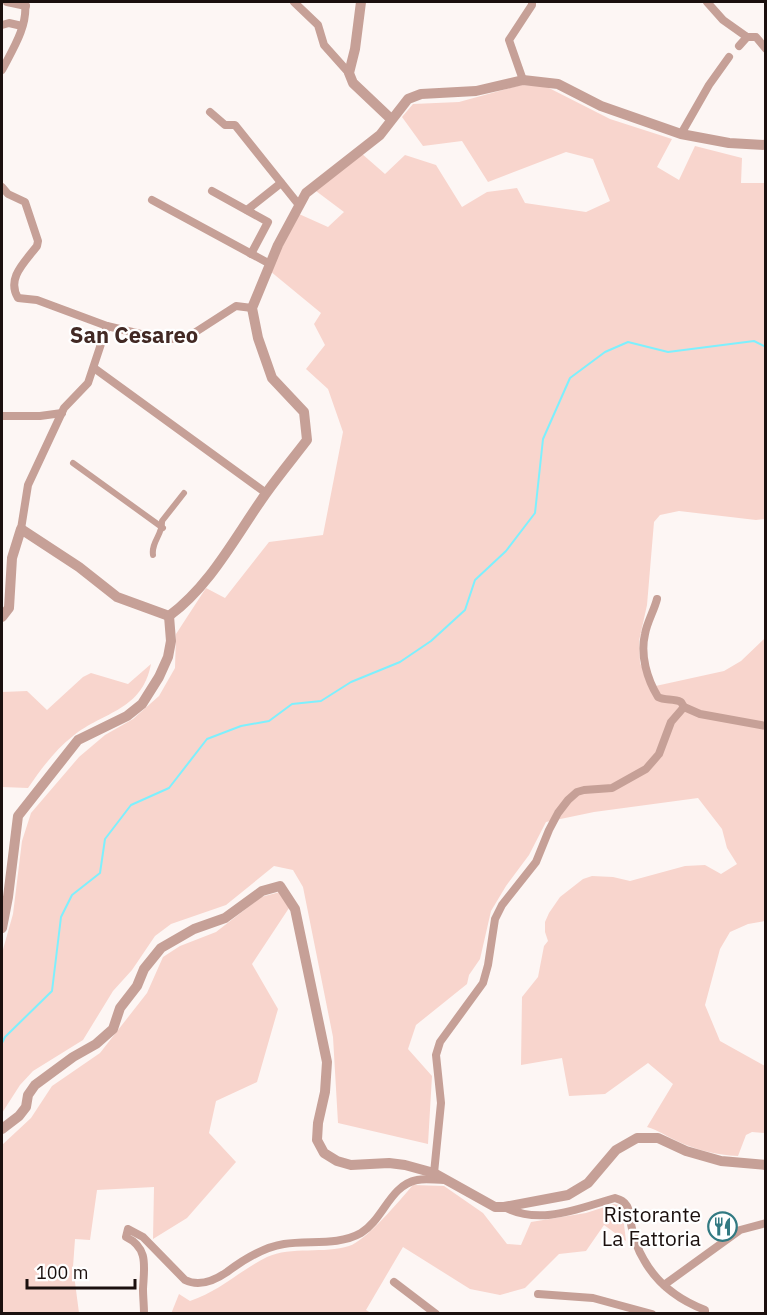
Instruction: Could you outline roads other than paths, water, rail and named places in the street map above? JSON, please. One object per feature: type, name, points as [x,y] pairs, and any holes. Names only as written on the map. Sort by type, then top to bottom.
[{"type":"street","points":[[2,70],[19,38],[26,13],[26,4],[7,2]]},
{"type":"street","points":[[294,2],[318,26],[324,45],[349,73],[353,83],[392,119]]},
{"type":"street","points":[[349,73],[355,49],[361,2]]},
{"type":"street","points":[[523,80],[509,40],[532,2]]},
{"type":"street","points":[[707,2],[723,21],[747,37],[756,37],[765,50]]},
{"type":"street","points":[[2,25],[9,23],[22,26]]},
{"type":"street","points":[[739,46],[747,37]]},
{"type":"street","points":[[681,134],[729,57]]},
{"type":"street","points":[[169,616],[193,594],[230,549],[266,493],[307,440],[304,412],[272,378],[258,338],[252,308],[278,245],[306,193],[380,135],[408,99],[421,94],[476,92],[523,80],[558,84],[601,106],[681,134],[729,143],[765,145]]},
{"type":"street","points":[[210,112],[225,125],[235,125],[299,205]]},
{"type":"street","points":[[247,210],[281,183]]},
{"type":"street","points":[[2,202],[5,191],[24,202],[38,241],[37,246],[15,276],[14,290],[18,298],[37,300],[107,326],[166,340],[192,335],[236,306],[252,308]]},
{"type":"street","points":[[212,191],[268,222],[252,254]]},
{"type":"street","points":[[152,200],[270,264]]},
{"type":"street","points":[[2,616],[9,608],[12,558],[21,529],[28,485],[64,408],[88,383],[107,326]]},
{"type":"street","points":[[94,368],[266,493]]},
{"type":"street","points":[[2,416],[40,416],[62,413]]},
{"type":"street","points":[[73,463],[163,528]]},
{"type":"street","points":[[153,555],[152,548],[163,528],[162,521],[184,493]]},
{"type":"street","points":[[21,529],[79,567],[117,597],[169,616]]},
{"type":"street","points":[[657,599],[645,634],[644,659],[658,697],[675,699],[684,707],[700,714],[765,726]]},
{"type":"street","points":[[2,928],[18,816],[78,740],[127,716],[142,704],[159,677],[168,657],[171,641],[169,616]]},
{"type":"street","points":[[434,1173],[441,1102],[436,1054],[440,1042],[483,983],[489,964],[495,919],[502,905],[536,862],[549,830],[568,800],[577,792],[584,790],[612,788],[646,769],[659,754],[671,722],[684,707]]},
{"type":"street","points":[[2,1129],[19,1116],[26,1107],[28,1095],[35,1085],[72,1057],[96,1044],[113,1029],[120,1008],[137,986],[144,969],[161,948],[195,929],[225,918],[262,891],[280,886],[295,909],[327,1062],[325,1092],[318,1123],[317,1140],[324,1153],[337,1161],[351,1166],[389,1163],[434,1173],[495,1207],[568,1195],[588,1183],[616,1150],[637,1138],[658,1138],[721,1161],[765,1165]]},
{"type":"street","points":[[144,1314],[145,1272],[142,1251],[137,1243],[126,1237],[128,1229],[143,1237],[184,1280],[199,1284],[219,1277],[262,1251],[276,1246],[337,1241],[361,1233],[405,1185],[415,1180],[446,1180]]},
{"type":"street","points":[[504,1207],[519,1215],[556,1215],[615,1198],[621,1200],[628,1209],[631,1226],[643,1260],[674,1295],[705,1312],[715,1314]]},
{"type":"street","points":[[664,1285],[740,1230],[765,1223]]},
{"type":"street","points":[[394,1282],[436,1314]]},
{"type":"street","points":[[538,1294],[593,1298],[650,1313]]},
{"type":"waterway","points":[[2,1043],[5,1037],[52,991],[61,917],[72,895],[100,873],[105,839],[131,805],[169,788],[207,739],[241,726],[269,721],[292,704],[321,701],[351,682],[400,662],[431,641],[465,610],[475,580],[506,551],[535,513],[543,439],[570,378],[605,352],[628,342],[668,352],[754,341],[766,347]]},
{"type":"place","name":"Ristorante La Fattoria","points":[[722,1226]]},
{"type":"district","name":"San Cesareo","points":[[134,334]]}]
